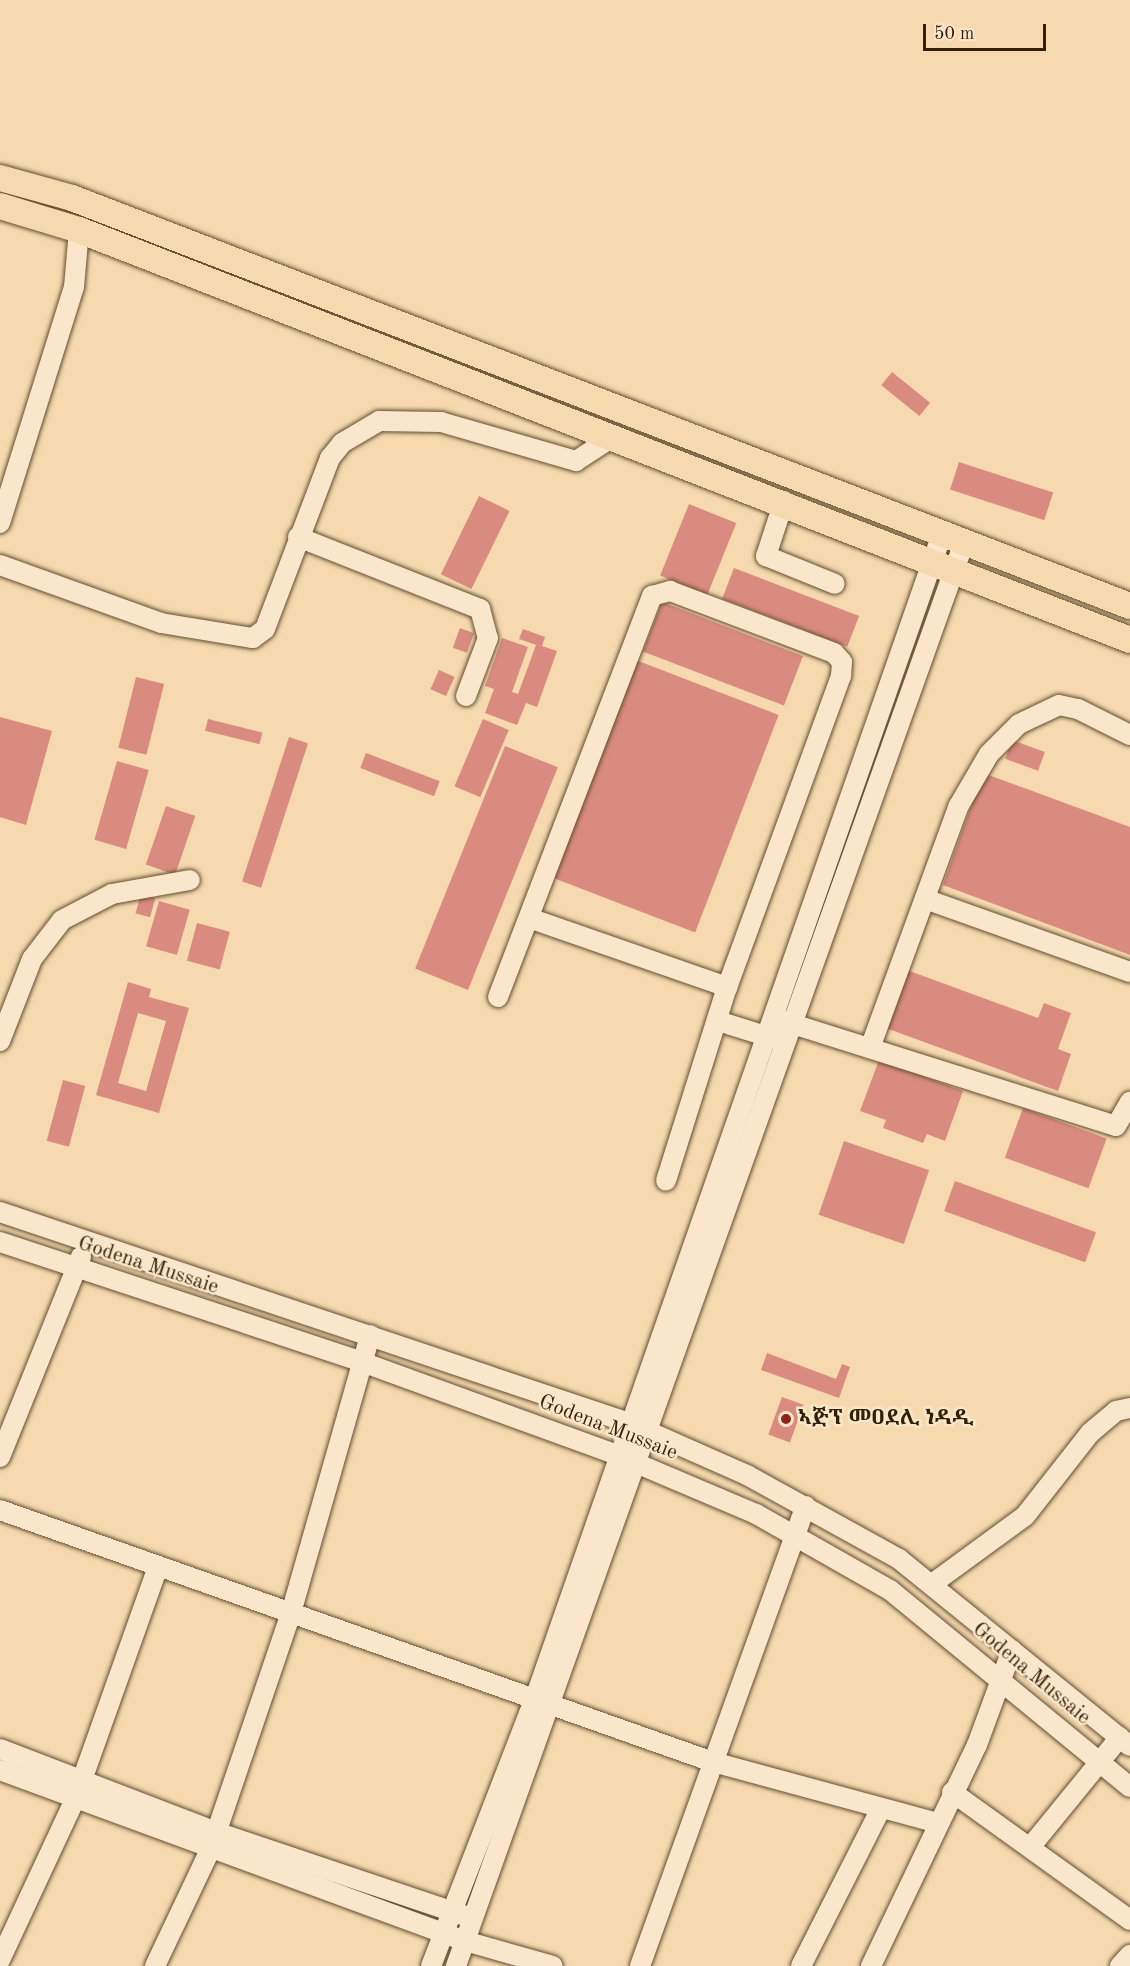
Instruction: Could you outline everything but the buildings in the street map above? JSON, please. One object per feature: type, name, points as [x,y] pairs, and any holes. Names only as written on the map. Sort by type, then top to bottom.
[{"type":"main road","points":[[0,178],[72,198],[711,446],[954,536],[1130,606]]},
{"type":"main road","points":[[0,206],[79,230],[945,564],[1127,631]]},
{"type":"main road","points":[[302,316],[314,291]]},
{"type":"main road","points":[[701,469],[711,446]]},
{"type":"street","points":[[0,522],[74,287],[79,230]]},
{"type":"street","points":[[0,565],[161,623],[253,639],[265,629],[298,537],[330,458],[342,443],[379,421],[441,422],[576,461],[614,436]]},
{"type":"street","points":[[784,501],[766,556],[835,584]]},
{"type":"street","points":[[456,1966],[626,1459],[790,1034],[954,536]]},
{"type":"street","points":[[298,537],[480,609],[488,638],[466,696]]},
{"type":"street","points":[[638,1427],[765,1036],[945,564]]},
{"type":"street","points":[[498,997],[532,919],[652,597],[670,591],[774,626],[834,654],[842,662],[841,676],[727,987],[666,1181]]},
{"type":"street","points":[[870,1048],[964,794],[989,754],[1019,724],[1059,705],[1071,706],[1130,735]]},
{"type":"street","points":[[0,1041],[32,959],[62,920],[112,894],[190,880]]},
{"type":"street","points":[[925,899],[1130,972]]},
{"type":"street","points":[[532,919],[727,987]]},
{"type":"street","points":[[772,1017],[790,1034]]},
{"type":"street","points":[[718,1021],[765,1036],[790,1034],[870,1048],[1116,1126],[1130,1102]]},
{"type":"street","name":"Godena Mussaie","points":[[0,1212],[638,1427],[806,1506],[859,1533],[932,1584],[1125,1742]]},
{"type":"street","name":"Godena Mussaie","points":[[0,1242],[362,1362],[626,1459],[796,1534],[890,1590],[1130,1787]]},
{"type":"street","points":[[0,1457],[87,1242]]},
{"type":"street","points":[[155,1966],[213,1840],[291,1613],[370,1335]]},
{"type":"street","points":[[932,1584],[1025,1516],[1090,1433],[1116,1411],[1130,1408]]},
{"type":"street","points":[[640,1966],[806,1506]]},
{"type":"street","points":[[0,1510],[542,1704],[713,1762],[937,1823]]},
{"type":"street","points":[[0,1960],[76,1797],[158,1567]]},
{"type":"street","points":[[871,1966],[937,1823],[977,1745],[998,1679],[1012,1650]]},
{"type":"street","points":[[431,1966],[443,1930],[542,1704]]},
{"type":"street","points":[[1032,1845],[1102,1763],[1125,1742]]},
{"type":"street","points":[[0,1749],[82,1778],[213,1840]]},
{"type":"street","points":[[0,1770],[323,1878],[465,1941],[497,1947],[553,1966]]},
{"type":"street","points":[[952,1792],[1032,1845],[1130,1920]]},
{"type":"street","points":[[801,1966],[881,1808]]},
{"type":"street","points":[[323,1878],[453,1910],[473,1920],[497,1947]]},
{"type":"street","points":[[1120,1966],[1130,1955]]},
{"type":"place","name":"ኣጅፕ መዐደሊ ነዳዲ","points":[[786,1419]]}]
